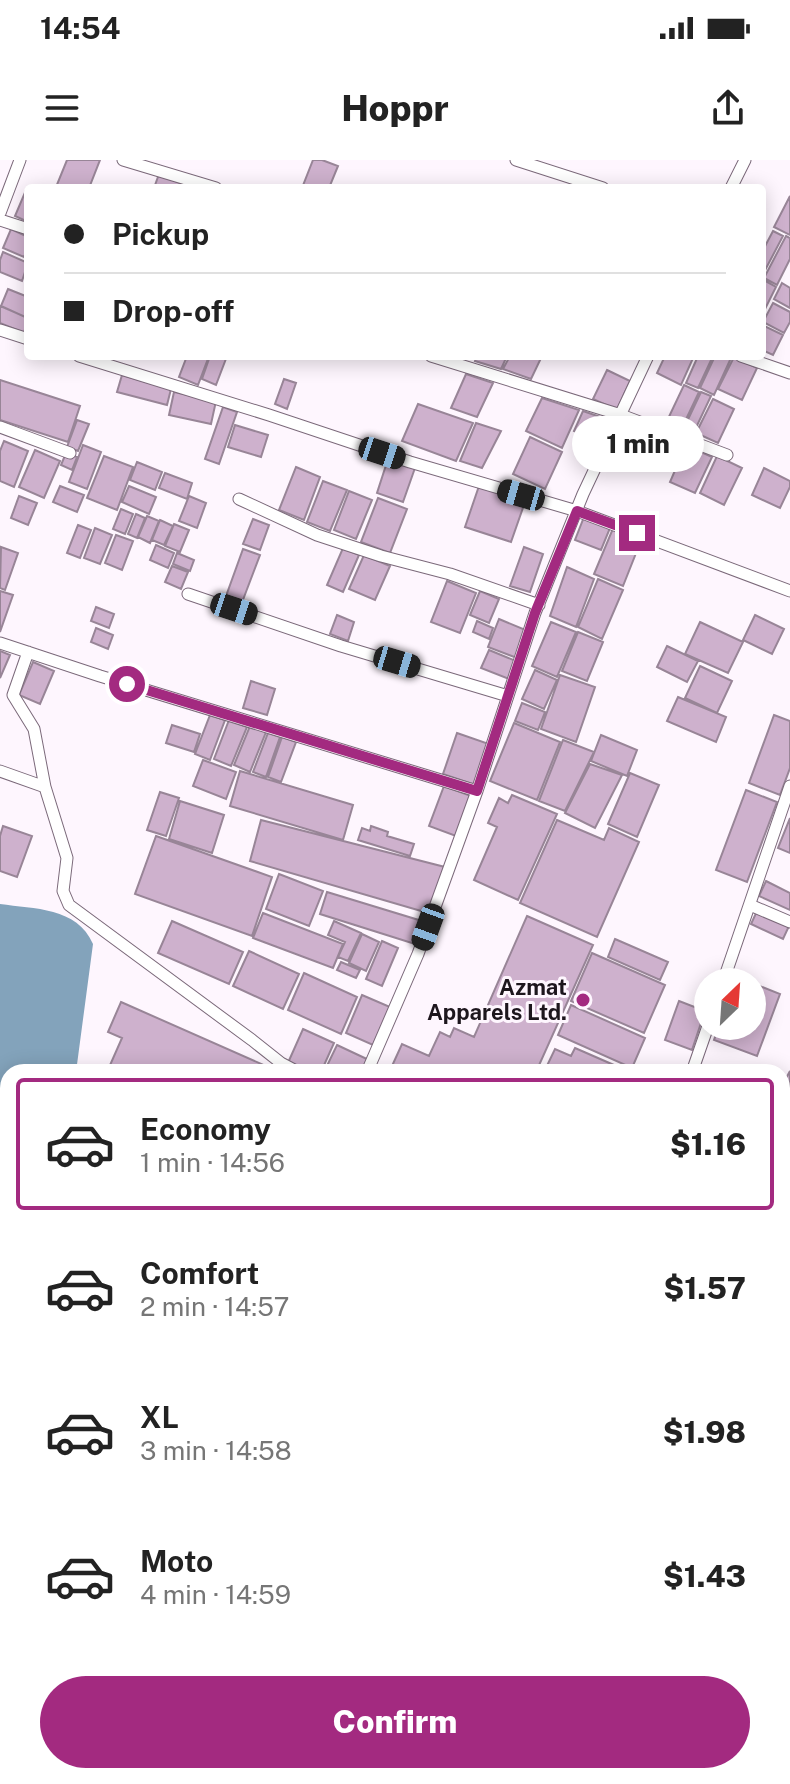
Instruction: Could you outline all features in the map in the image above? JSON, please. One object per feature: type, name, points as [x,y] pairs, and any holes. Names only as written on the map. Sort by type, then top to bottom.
[{"type":"street","points":[[0,213],[20,160]]},
{"type":"street","points":[[123,160],[203,184]]},
{"type":"street","points":[[516,160],[591,184]]},
{"type":"street","points":[[733,184],[745,160]]},
{"type":"street","points":[[0,220],[24,228]]},
{"type":"street","points":[[0,330],[24,338]]},
{"type":"street","points":[[92,360],[410,462],[577,511],[790,591]]},
{"type":"street","points":[[444,360],[621,415],[727,455]]},
{"type":"street","points":[[370,1064],[418,954],[539,605],[577,511],[646,360]]},
{"type":"street","points":[[753,360],[790,373]]},
{"type":"street","points":[[0,427],[70,453]]},
{"type":"street","points":[[239,499],[317,535],[450,574],[539,605]]},
{"type":"street","points":[[188,594],[341,646],[508,696]]},
{"type":"street","points":[[0,643],[477,791]]},
{"type":"street","points":[[28,652],[13,695],[34,729],[45,787],[67,858],[63,891],[69,905],[283,1064]]},
{"type":"street","points":[[0,771],[45,787]]},
{"type":"street","points":[[728,968],[788,800],[790,786]]},
{"type":"street","points":[[750,905],[790,922]]},
{"type":"street","points":[[695,1064],[703,1040]]},
{"type":"water","points":[[0,904],[66,916],[86,932],[93,944],[77,1064],[0,1064]]},
{"type":"building","points":[[67,160],[100,160],[91,184],[57,184]]},
{"type":"building","points":[[313,160],[338,166],[331,184],[304,184]]},
{"type":"building","points":[[159,174],[182,184],[155,184]]},
{"type":"building","points":[[24,195],[24,220],[15,216]]},
{"type":"building","points":[[790,196],[790,235],[774,227]]},
{"type":"building","points":[[11,229],[24,235],[24,257],[3,248]]},
{"type":"building","points":[[773,231],[783,236],[766,268],[766,244]]},
{"type":"building","points":[[786,236],[790,238],[790,259],[777,285],[766,279]]},
{"type":"building","points":[[3,252],[24,261],[22,281],[0,272]]},
{"type":"building","points":[[766,281],[776,287],[766,307]]},
{"type":"building","points":[[782,283],[790,288],[790,308],[774,299]]},
{"type":"building","points":[[8,289],[24,295],[24,317],[1,306]]},
{"type":"building","points":[[773,303],[790,312],[790,322],[784,333],[766,324]]},
{"type":"building","points":[[0,306],[24,316],[24,333],[0,323]]},
{"type":"building","points":[[766,327],[783,335],[773,355],[766,352]]},
{"type":"building","points":[[185,360],[207,360],[198,385],[179,377]]},
{"type":"building","points":[[209,360],[225,360],[216,385],[202,379]]},
{"type":"building","points":[[475,360],[505,360],[501,369]]},
{"type":"building","points":[[508,360],[540,360],[531,379],[503,369]]},
{"type":"building","points":[[663,360],[692,360],[681,385],[657,373]]},
{"type":"building","points":[[696,360],[711,360],[698,388],[686,383]]},
{"type":"building","points":[[713,360],[730,360],[714,395],[700,388]]},
{"type":"building","points":[[732,360],[740,360],[757,368],[742,400],[718,389]]},
{"type":"building","points":[[607,370],[630,381],[617,410],[593,399]]},
{"type":"building","points":[[466,374],[493,383],[477,417],[451,408]]},
{"type":"building","points":[[122,375],[171,389],[167,405],[117,392]]},
{"type":"building","points":[[284,379],[296,383],[287,409],[275,404]]},
{"type":"building","points":[[0,380],[80,406],[68,442],[0,420]]},
{"type":"building","points":[[684,385],[699,392],[681,430],[666,423]]},
{"type":"building","points":[[174,392],[216,401],[211,424],[169,415]]},
{"type":"building","points":[[701,392],[711,396],[693,434],[683,430]]},
{"type":"building","points":[[542,398],[579,410],[562,448],[526,431]]},
{"type":"building","points":[[713,399],[734,409],[718,443],[696,433]]},
{"type":"building","points":[[418,404],[473,423],[456,461],[402,441]]},
{"type":"building","points":[[223,407],[237,412],[219,464],[205,459]]},
{"type":"building","points":[[583,411],[612,421],[601,444],[574,431]]},
{"type":"building","points":[[77,420],[89,424],[78,451],[67,447]]},
{"type":"building","points":[[476,423],[501,431],[482,468],[460,461]]},
{"type":"building","points":[[235,425],[268,435],[261,457],[228,447]]},
{"type":"building","points":[[530,437],[562,452],[545,489],[513,474]]},
{"type":"building","points":[[4,441],[28,451],[14,487],[0,481],[0,451]]},
{"type":"building","points":[[83,445],[101,452],[87,489],[69,482]]},
{"type":"building","points":[[686,445],[712,457],[695,493],[670,482]]},
{"type":"building","points":[[35,450],[60,461],[44,498],[19,487]]},
{"type":"building","points":[[66,453],[77,457],[72,470],[61,465]]},
{"type":"building","points":[[104,456],[133,467],[117,510],[87,498]]},
{"type":"building","points":[[717,456],[742,468],[724,505],[700,493]]},
{"type":"building","points":[[388,459],[415,468],[403,502],[377,493]]},
{"type":"building","points":[[137,462],[162,472],[155,490],[130,480]]},
{"type":"building","points":[[296,467],[320,477],[304,520],[279,510]]},
{"type":"building","points":[[764,468],[790,481],[780,508],[752,495]]},
{"type":"building","points":[[165,473],[192,483],[187,499],[159,488]]},
{"type":"building","points":[[323,481],[347,490],[330,531],[307,522]]},
{"type":"building","points":[[60,486],[84,495],[77,512],[53,502]]},
{"type":"building","points":[[129,486],[156,497],[149,514],[122,502]]},
{"type":"building","points":[[479,486],[525,502],[511,542],[465,527]]},
{"type":"building","points":[[349,491],[372,500],[356,539],[334,530]]},
{"type":"building","points":[[19,496],[37,503],[28,525],[11,518]]},
{"type":"building","points":[[189,496],[206,503],[197,528],[179,521]]},
{"type":"building","points":[[378,498],[407,509],[390,553],[361,542]]},
{"type":"building","points":[[121,509],[133,514],[125,534],[113,529]]},
{"type":"building","points":[[136,514],[145,518],[137,538],[128,534]]},
{"type":"building","points":[[147,516],[159,521],[150,543],[138,537]]},
{"type":"building","points":[[584,517],[610,528],[601,550],[575,540]]},
{"type":"building","points":[[253,519],[269,525],[260,550],[243,544]]},
{"type":"building","points":[[160,520],[173,526],[164,545],[152,540]]},
{"type":"building","points":[[174,524],[189,530],[180,552],[165,546]]},
{"type":"building","points":[[78,525],[91,530],[80,558],[67,553]]},
{"type":"building","points":[[614,526],[642,538],[623,586],[594,574]]},
{"type":"building","points":[[95,528],[112,535],[100,564],[84,558]]},
{"type":"building","points":[[116,535],[133,541],[122,570],[105,563]]},
{"type":"building","points":[[156,545],[174,553],[168,568],[150,560]]},
{"type":"building","points":[[1,547],[18,553],[5,590],[0,588]]},
{"type":"building","points":[[524,547],[543,554],[530,592],[510,586]]},
{"type":"building","points":[[343,548],[359,555],[343,592],[327,585]]},
{"type":"building","points":[[243,549],[260,555],[241,605],[225,599]]},
{"type":"building","points":[[177,553],[194,560],[190,571],[173,564]]},
{"type":"building","points":[[364,555],[390,566],[375,600],[349,589]]},
{"type":"building","points":[[172,566],[188,572],[181,589],[165,582]]},
{"type":"building","points":[[567,567],[594,579],[576,627],[550,616]]},
{"type":"building","points":[[598,579],[623,590],[602,639],[578,627]]},
{"type":"building","points":[[447,581],[476,593],[460,633],[431,622]]},
{"type":"building","points":[[0,591],[13,595],[0,632]]},
{"type":"building","points":[[480,591],[499,599],[489,623],[470,615]]},
{"type":"building","points":[[96,607],[114,614],[109,628],[91,621]]},
{"type":"building","points":[[337,615],[354,622],[348,641],[330,634]]},
{"type":"building","points":[[755,615],[784,629],[772,654],[743,640]]},
{"type":"building","points":[[499,619],[528,631],[517,658],[488,647]]},
{"type":"building","points":[[477,621],[493,628],[489,639],[473,632]]},
{"type":"building","points":[[551,622],[576,632],[557,677],[532,666]]},
{"type":"building","points":[[700,622],[743,642],[728,673],[685,654]]},
{"type":"building","points":[[96,628],[113,635],[108,649],[91,642]]},
{"type":"building","points":[[578,632],[603,642],[587,681],[562,671]]},
{"type":"building","points":[[667,646],[698,661],[687,682],[657,667]]},
{"type":"building","points":[[489,650],[516,661],[509,679],[481,668]]},
{"type":"building","points":[[0,651],[10,655],[0,678]]},
{"type":"building","points":[[33,662],[54,671],[40,704],[19,695]]},
{"type":"building","points":[[700,666],[732,681],[717,713],[685,698]]},
{"type":"building","points":[[535,670],[557,680],[544,709],[522,699]]},
{"type":"building","points":[[560,675],[595,687],[576,742],[541,729]]},
{"type":"building","points":[[251,681],[275,689],[267,715],[243,708]]},
{"type":"building","points":[[678,697],[726,717],[716,742],[667,721]]},
{"type":"building","points":[[522,703],[545,712],[538,730],[515,721]]},
{"type":"building","points":[[210,715],[225,720],[210,760],[195,754]]},
{"type":"building","points":[[774,715],[790,721],[790,768],[780,795],[749,783]]},
{"type":"building","points":[[229,720],[247,727],[231,766],[214,759]]},
{"type":"building","points":[[514,723],[560,742],[537,800],[490,781]]},
{"type":"building","points":[[172,725],[200,734],[194,752],[166,743]]},
{"type":"building","points":[[250,726],[266,732],[250,772],[234,765]]},
{"type":"building","points":[[268,733],[280,737],[266,777],[253,772]]},
{"type":"building","points":[[457,733],[489,744],[475,785],[443,774]]},
{"type":"building","points":[[601,735],[637,750],[627,776],[591,761]]},
{"type":"building","points":[[282,737],[296,742],[281,782],[268,777]]},
{"type":"building","points":[[563,740],[594,752],[565,811],[539,801]]},
{"type":"building","points":[[203,760],[236,772],[226,799],[193,786]]},
{"type":"building","points":[[590,764],[622,775],[595,828],[565,813]]},
{"type":"building","points":[[240,771],[353,805],[343,840],[230,806]]},
{"type":"building","points":[[630,773],[659,785],[637,837],[608,824]]},
{"type":"building","points":[[444,786],[471,796],[456,836],[429,826]]},
{"type":"building","points":[[746,790],[777,802],[747,882],[716,870]]},
{"type":"building","points":[[160,792],[179,798],[166,836],[147,830]]},
{"type":"building","points":[[512,795],[557,814],[518,900],[474,880],[497,827],[488,823],[499,798],[508,803]]},
{"type":"building","points":[[180,801],[224,815],[212,853],[169,839]]},
{"type":"building","points":[[790,818],[790,853],[778,848]]},
{"type":"building","points":[[261,820],[445,867],[428,913],[250,861]]},
{"type":"building","points":[[557,820],[604,840],[609,828],[639,842],[597,937],[520,903]]},
{"type":"building","points":[[3,826],[32,836],[17,877],[0,871]]},
{"type":"building","points":[[371,826],[388,832],[387,836],[414,844],[410,856],[358,840],[362,828],[370,831]]},
{"type":"building","points":[[156,836],[272,877],[252,936],[135,894]]},
{"type":"building","points":[[279,874],[323,891],[309,926],[266,909]]},
{"type":"building","points":[[766,881],[790,893],[790,910],[759,896]]},
{"type":"building","points":[[327,892],[422,921],[415,944],[320,914]]},
{"type":"building","points":[[757,911],[789,926],[783,939],[751,924]]},
{"type":"building","points":[[263,913],[343,944],[333,968],[253,938]]},
{"type":"building","points":[[527,916],[593,945],[540,1064],[393,1064],[402,1044],[429,1056],[440,1032],[450,1037],[454,1028],[474,1037]]},
{"type":"building","points":[[172,921],[243,952],[229,984],[158,953]]},
{"type":"building","points":[[334,921],[361,933],[348,961],[338,957],[345,942],[328,935]]},
{"type":"building","points":[[362,934],[379,942],[366,971],[349,963]]},
{"type":"building","points":[[615,939],[668,962],[660,980],[608,957]]},
{"type":"building","points":[[382,941],[398,948],[382,986],[366,979]]},
{"type":"building","points":[[249,951],[299,974],[283,1009],[233,986]]},
{"type":"building","points":[[592,953],[665,985],[644,1033],[571,1001]]},
{"type":"building","points":[[341,962],[360,970],[356,978],[337,970]]},
{"type":"building","points":[[304,973],[357,997],[341,1034],[288,1010]]},
{"type":"building","points":[[766,988],[780,994],[766,1032]]},
{"type":"building","points":[[362,995],[390,1007],[373,1045],[346,1033]]},
{"type":"building","points":[[679,1001],[694,1007],[695,1040],[692,1050],[665,1040]]},
{"type":"building","points":[[121,1002],[261,1064],[111,1064],[122,1038],[108,1032]]},
{"type":"building","points":[[571,1005],[645,1038],[634,1064],[623,1064],[558,1035]]},
{"type":"building","points":[[303,1029],[334,1043],[325,1064],[287,1064]]},
{"type":"building","points":[[714,1040],[763,1040],[757,1056]]},
{"type":"building","points":[[337,1045],[369,1060],[367,1064],[328,1064]]},
{"type":"building","points":[[575,1048],[612,1064],[548,1064],[555,1049],[571,1056]]},
{"type":"place","name":"Azmat Apparels Ltd.","points":[[583,1000]]},
{"type":"route","points":[[127,684],[477,791],[535,613],[577,511],[637,533]]}]
